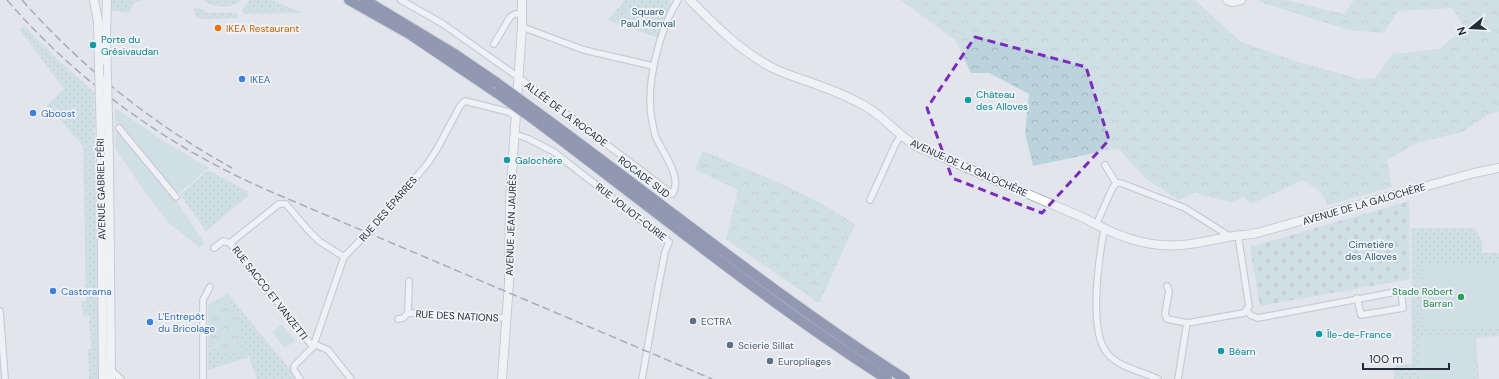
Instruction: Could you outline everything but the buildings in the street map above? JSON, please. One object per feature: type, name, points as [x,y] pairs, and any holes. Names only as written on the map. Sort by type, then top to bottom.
[{"type":"highway","name":"ROCADE SUD","points":[[349,0],[497,88]]},
{"type":"highway","name":"ROCADE SUD","points":[[365,0],[422,33],[755,276],[905,379]]},
{"type":"highway","name":"ROCADE SUD","points":[[536,117],[749,282],[840,348],[887,379]]},
{"type":"main road","name":"AVENUE GABRIEL PÉRI","points":[[94,0],[98,21],[101,144],[103,379]]},
{"type":"main road","name":"AVENUE GABRIEL PÉRI","points":[[107,0],[106,34],[109,157],[111,379]]},
{"type":"main road","name":"AVENUE JEAN JAURÈS","points":[[502,379],[509,283],[509,224],[523,14],[522,0]]},
{"type":"main road","name":"AVENUE DE LA GALOCHÈRE","points":[[690,0],[756,59],[780,72],[832,90],[864,106],[881,117],[901,136],[918,147],[1084,218],[1104,230],[1143,242],[1169,246],[1268,231],[1474,173],[1499,168]]},
{"type":"main road","points":[[1227,0],[1232,2],[1241,0]]},
{"type":"street","name":"ALLÉE DE LA ROCADE","points":[[401,0],[443,24],[518,77],[672,194],[676,186],[673,171],[655,135],[651,119],[650,89],[653,66]]},
{"type":"street","points":[[522,27],[584,50],[653,66],[669,15],[678,0]]},
{"type":"street","points":[[494,44],[510,17],[515,14],[523,14]]},
{"type":"street","name":"RUE DES ÉPARRES","points":[[300,379],[294,370],[294,366],[314,345],[344,257],[377,223],[428,163],[437,150],[460,106],[465,101],[509,112],[516,117]]},
{"type":"street","points":[[119,128],[176,197]]},
{"type":"street","name":"RUE JOLIOT-CURIE","points":[[515,134],[529,139],[554,152],[669,242],[665,252],[642,379]]},
{"type":"street","points":[[870,200],[896,143],[901,136]]},
{"type":"street","points":[[1105,165],[1116,183]]},
{"type":"street","points":[[1096,225],[1116,183]]},
{"type":"street","points":[[1116,183],[1121,183],[1185,208],[1226,234],[1228,237]]},
{"type":"street","name":"RUE SACCO ET VANZETTI","points":[[314,345],[230,243],[282,203],[286,204],[319,241],[344,257]]},
{"type":"street","points":[[1104,230],[1097,272],[1096,290],[1099,338],[1107,353],[1116,361],[1158,379]]},
{"type":"street","points":[[1167,286],[1169,291],[1165,314],[1167,318],[1186,323],[1244,313],[1249,306],[1249,300],[1238,235]]},
{"type":"street","points":[[214,248],[223,241],[230,243]]},
{"type":"street","name":"RUE DES NATIONS","points":[[398,319],[403,318],[408,313],[409,282]]},
{"type":"street","points":[[203,379],[203,300],[210,287]]},
{"type":"street","points":[[1247,310],[1250,315],[1258,318],[1358,298],[1401,291],[1403,308],[1361,316],[1358,298]]},
{"type":"street","points":[[0,312],[5,379]]},
{"type":"street","name":"RUE DES NATIONS","points":[[408,313],[506,318]]},
{"type":"street","points":[[1178,379],[1186,323]]},
{"type":"street","points":[[314,345],[328,350],[351,379]]},
{"type":"street","points":[[111,370],[121,379]]},
{"type":"highlighted area","points":[[975,37],[1086,67],[1109,140],[1042,213],[952,178],[927,108]]},
{"type":"green space","points":[[113,0],[143,0],[134,4],[129,13],[110,10]]},
{"type":"green space","points":[[204,0],[241,0],[234,5],[217,6],[207,3]]},
{"type":"green space","points":[[250,0],[272,0],[302,13],[243,14],[242,10]]},
{"type":"green space","name":"Square Paul Monval","points":[[625,0],[671,1],[659,38],[608,20]]},
{"type":"green space","points":[[901,0],[1195,0],[1241,42],[1296,61],[1359,79],[1375,78],[1393,54],[1439,49],[1465,28],[1452,8],[1398,11],[1384,33],[1349,30],[1260,2],[1260,0],[1285,0],[1344,14],[1354,0],[1499,0],[1499,112],[1491,113],[1462,132],[1417,143],[1387,160],[1392,187],[1328,205],[1321,192],[1303,180],[1251,204],[1244,197],[1232,202],[1205,196],[1195,192],[1179,200],[1146,179],[1118,148],[1033,166],[1025,133],[1029,94],[989,73],[971,73],[955,40]]},
{"type":"green space","points":[[194,7],[208,13],[237,13],[238,18],[202,19],[195,16]]},
{"type":"green space","points":[[24,26],[58,60],[94,92],[99,379],[89,379],[88,349],[91,349],[89,316],[83,315],[81,301],[86,301],[83,146],[47,105],[64,89],[20,30]]},
{"type":"green space","points":[[115,108],[165,142],[209,168],[174,197],[204,243],[200,248],[170,224],[147,195],[115,148],[117,125],[115,121]]},
{"type":"green space","points":[[703,151],[762,175],[819,202],[855,224],[819,303],[726,239],[738,190],[695,169]]},
{"type":"green space","points":[[208,170],[249,192],[248,196],[206,231],[180,195]]},
{"type":"green space","name":"Cimetière des Alloves","points":[[1409,201],[1410,279],[1260,306],[1250,247]]},
{"type":"green space","points":[[1411,228],[1474,228],[1482,241],[1482,253],[1499,253],[1499,336],[1476,338],[1479,379],[1394,379],[1394,366],[1412,364]]},
{"type":"green space","name":"Stade Robert Barran","points":[[1422,265],[1499,265],[1499,329],[1422,330]]},
{"type":"green space","points":[[227,293],[298,379],[257,379],[249,357],[208,370],[208,343],[213,349],[228,298],[225,295]]},
{"type":"green space","points":[[225,295],[228,298],[241,327],[243,352],[232,354],[220,353],[208,343],[208,305]]},
{"type":"green space","points":[[282,324],[295,341],[285,348],[272,332]]},
{"type":"green space","name":"Stade Robert Barran","points":[[1419,337],[1474,337],[1474,379],[1419,379]]},
{"type":"railway","points":[[7,0],[64,59],[126,110],[194,153],[230,173],[712,379]]},
{"type":"railway","points":[[22,0],[69,49],[120,93],[174,133],[232,168]]},
{"type":"place","name":"IKEA Restaurant","points":[[218,28]]},
{"type":"place","name":"Porte du Grésivaudan","points":[[93,45]]},
{"type":"place","name":"IKEA","points":[[242,79]]},
{"type":"place","name":"Château des Alloves","points":[[968,100]]},
{"type":"place","name":"Gboost","points":[[33,113]]},
{"type":"place","name":"Galochère","points":[[507,160]]},
{"type":"place","name":"Castorama","points":[[53,291]]},
{"type":"place","name":"Stade Robert Barran","points":[[1461,297]]},
{"type":"place","name":"ECTRA","points":[[693,321]]},
{"type":"place","name":"L'Entrepôt du Bricolage","points":[[150,322]]},
{"type":"place","name":"Île-de-France","points":[[1319,334]]},
{"type":"place","name":"Scierie Sillat","points":[[730,345]]},
{"type":"place","name":"Béarn","points":[[1221,351]]},
{"type":"place","name":"Europliages","points":[[770,361]]}]
